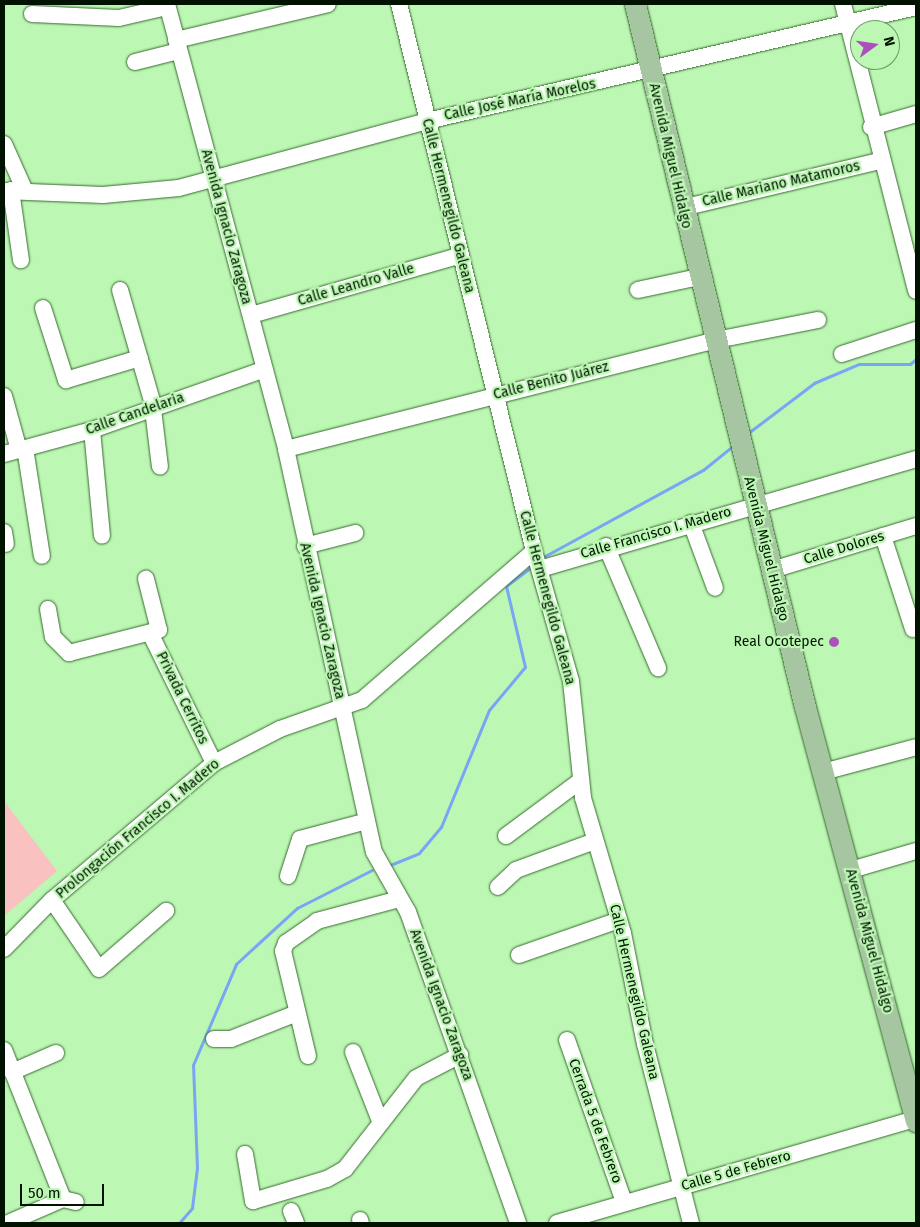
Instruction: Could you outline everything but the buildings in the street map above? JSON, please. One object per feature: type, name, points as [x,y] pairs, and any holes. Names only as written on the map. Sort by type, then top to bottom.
[{"type":"main road","name":"Avenida Miguel Hidalgo","points":[[635,4],[682,208],[755,504],[823,772],[851,870],[916,1120]]},
{"type":"street","points":[[135,62],[177,46],[328,4]]},
{"type":"street","name":"Calle Hermenegildo Galeana","points":[[399,4],[534,551],[571,681],[580,781],[595,841],[619,920],[691,1223]]},
{"type":"street","points":[[843,4],[879,160],[916,291]]},
{"type":"street","points":[[32,14],[118,18],[167,5]]},
{"type":"street","name":"Avenida Ignacio Zaragoza","points":[[167,5],[286,449],[305,546],[374,852],[408,912],[518,1223]]},
{"type":"street","name":"Calle José María Morelos","points":[[13,191],[144,193],[213,180],[428,121],[650,71],[916,7]]},
{"type":"street","points":[[871,127],[916,114]]},
{"type":"street","points":[[4,144],[13,191],[21,260]]},
{"type":"street","name":"Calle Mariano Matamoros","points":[[682,208],[879,160]]},
{"type":"street","name":"Calle Leandro Valle","points":[[250,315],[461,256]]},
{"type":"street","points":[[638,290],[699,277]]},
{"type":"street","points":[[120,290],[153,408],[160,467]]},
{"type":"street","points":[[43,308],[66,380],[140,358]]},
{"type":"street","name":"Calle Benito Juárez","points":[[286,449],[716,340],[818,320]]},
{"type":"street","points":[[842,354],[916,330]]},
{"type":"street","name":"Calle Candelaria","points":[[16,451],[92,430],[264,369]]},
{"type":"street","points":[[4,396],[42,556]]},
{"type":"street","points":[[92,430],[102,536]]},
{"type":"street","name":"Calle Francisco I. Madero","points":[[540,569],[606,546],[916,459]]},
{"type":"street","points":[[691,523],[715,588]]},
{"type":"street","name":"Calle Dolores","points":[[772,570],[916,526]]},
{"type":"street","points":[[305,546],[354,533]]},
{"type":"street","points":[[883,536],[913,629]]},
{"type":"street","points":[[606,546],[658,668]]},
{"type":"street","points":[[342,707],[362,700],[386,681],[534,551]]},
{"type":"street","name":"Privada Cerritos","points":[[146,579],[160,630],[150,633],[214,763]]},
{"type":"street","points":[[48,609],[53,637],[69,653],[150,633]]},
{"type":"street","name":"Prolongación Francisco I. Madero","points":[[4,949],[52,900],[214,763],[280,728],[342,707]]},
{"type":"street","points":[[823,772],[916,747]]},
{"type":"street","points":[[506,836],[580,781]]},
{"type":"street","points":[[288,876],[300,839],[367,821]]},
{"type":"street","points":[[498,887],[516,870],[595,841]]},
{"type":"street","points":[[851,870],[916,851]]},
{"type":"street","points":[[308,1056],[283,952],[286,943],[317,921],[399,899]]},
{"type":"street","points":[[52,900],[99,969],[166,911]]},
{"type":"street","points":[[519,955],[619,920]]},
{"type":"street","points":[[214,1039],[231,1039],[297,1013]]},
{"type":"street","name":"Cerrada 5 de Febrero","points":[[567,1040],[624,1202]]},
{"type":"street","points":[[4,1050],[12,1072],[70,1200],[8,1223]]},
{"type":"street","points":[[353,1052],[380,1121]]},
{"type":"street","points":[[12,1072],[56,1053]]},
{"type":"street","points":[[245,1154],[253,1201],[285,1195],[345,1169],[380,1121],[416,1078],[460,1055]]},
{"type":"street","name":"Calle 5 de Febrero","points":[[557,1223],[624,1202],[916,1120]]},
{"type":"shaded area","points":[[4,801],[57,871],[4,916]]},
{"type":"waterway","points":[[748,433],[814,383],[859,364],[910,364],[916,359]]},
{"type":"waterway","points":[[545,556],[703,470],[731,447]]},
{"type":"waterway","points":[[390,865],[419,853],[441,827],[489,710],[525,667],[506,586],[530,568]]},
{"type":"waterway","points":[[179,1223],[192,1208],[197,1168],[193,1065],[236,964],[297,908],[372,870]]},
{"type":"place","name":"Real Ocotepec","points":[[834,642]]}]
